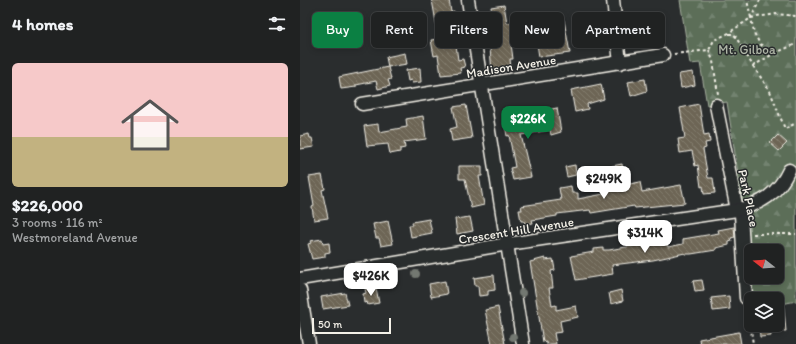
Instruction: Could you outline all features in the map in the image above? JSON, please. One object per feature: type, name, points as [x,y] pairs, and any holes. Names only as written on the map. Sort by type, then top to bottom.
[{"type":"street","points":[[468,0],[523,344]]},
{"type":"street","points":[[614,0],[620,64]]},
{"type":"street","name":"Madison Avenue","points":[[362,104],[620,64],[663,55]]},
{"type":"street","name":"Park Place","points":[[716,105],[737,210],[741,214],[746,292]]},
{"type":"street","name":"Crescent Hill Avenue","points":[[300,279],[508,244],[737,210],[755,205],[771,195],[789,170]]},
{"type":"street","points":[[300,290],[309,344]]},
{"type":"path","points":[[747,0],[754,33],[760,44],[773,54]]},
{"type":"path","points":[[751,18],[760,0]]},
{"type":"path","points":[[716,105],[718,92],[713,61],[709,50],[714,40],[727,34],[751,18],[776,14],[796,16]]},
{"type":"path","points":[[727,34],[734,34],[770,91],[785,129],[796,123]]},
{"type":"path","points":[[753,66],[773,54],[796,44]]},
{"type":"path","points":[[663,55],[709,50]]},
{"type":"path","points":[[742,232],[763,235],[796,234]]},
{"type":"path","points":[[751,332],[753,344]]},
{"type":"green space","name":"Mt. Gilboa","points":[[680,0],[796,0],[796,301],[784,304],[784,292],[746,292],[746,284],[784,284],[784,244],[744,244],[746,225],[727,102],[707,105],[700,63],[690,64]]},
{"type":"building","points":[[432,0],[449,0],[451,12],[435,12],[435,17]]},
{"type":"building","points":[[504,5],[507,23],[510,23],[510,48],[512,48],[513,59],[510,59],[511,70],[492,73],[490,48],[502,48],[502,12],[492,12],[491,7]]},
{"type":"building","points":[[564,20],[570,53],[539,57],[538,48],[564,48]]},
{"type":"building","points":[[431,40],[435,40],[435,48],[456,48],[458,60],[463,59],[465,67],[460,68],[461,73],[441,75],[438,55],[434,56]]},
{"type":"building","points":[[405,53],[407,64],[388,67],[386,57]]},
{"type":"building","points":[[388,67],[391,79],[388,80],[390,86],[378,89],[376,81],[356,85],[356,87],[341,89],[339,77]]},
{"type":"building","points":[[420,68],[421,82],[412,83],[411,80],[408,81],[406,70]]},
{"type":"building","points":[[693,72],[695,85],[681,88],[679,74]]},
{"type":"building","points":[[645,79],[647,91],[631,96],[628,82]]},
{"type":"building","points":[[601,84],[604,99],[587,104],[588,109],[575,112],[571,90]]},
{"type":"building","points":[[699,104],[704,135],[709,134],[710,142],[705,143],[706,148],[703,149],[708,178],[713,178],[715,193],[704,194],[703,186],[701,187],[698,165],[695,166],[692,151],[680,153],[678,139],[685,138],[680,108]]},
{"type":"building","points":[[466,105],[472,138],[452,141],[450,129],[457,127],[453,107]]},
{"type":"building","points":[[557,108],[561,132],[551,135],[550,130],[521,135],[531,177],[513,180],[510,168],[515,167],[509,135],[507,136],[505,125],[507,125],[507,123],[527,119],[528,124],[548,121],[546,110]]},
{"type":"building","points":[[423,116],[426,139],[404,142],[405,148],[400,149],[400,152],[390,154],[388,144],[367,146],[364,126],[378,124],[379,132],[407,127],[406,119]]},
{"type":"building","points":[[309,134],[310,138],[312,138],[314,147],[300,149],[300,136]]},
{"type":"building","points":[[778,135],[787,143],[779,151],[770,143]]},
{"type":"building","points":[[622,164],[625,185],[640,182],[642,192],[681,185],[685,203],[635,208],[634,206],[591,213],[590,210],[557,214],[557,216],[532,220],[533,223],[525,224],[524,221],[521,221],[519,210],[522,210],[521,206],[561,200],[559,188],[571,186],[572,193],[578,193],[578,199],[609,193],[607,185],[614,184],[612,166]]},
{"type":"building","points":[[575,165],[576,175],[567,177],[565,167]]},
{"type":"building","points":[[459,166],[482,166],[482,176],[479,176],[484,205],[471,208],[465,179],[459,179]]},
{"type":"building","points":[[322,175],[325,189],[322,190],[328,218],[314,220],[312,207],[314,206],[309,177]]},
{"type":"building","points":[[470,217],[473,231],[457,234],[455,219]]},
{"type":"building","points":[[429,219],[432,233],[411,237],[409,225],[413,225],[412,222]]},
{"type":"building","points":[[388,221],[393,244],[381,246],[379,238],[376,238],[373,224]]},
{"type":"building","points":[[734,227],[735,237],[731,238],[732,241],[729,242],[729,245],[716,248],[716,250],[691,254],[685,253],[653,260],[612,265],[613,274],[576,280],[571,256],[594,252],[594,249],[603,248],[603,250],[609,250],[666,240],[668,247],[683,244],[683,239],[719,233],[718,230]]},
{"type":"building","points":[[322,239],[323,244],[329,243],[330,252],[325,253],[325,257],[312,259],[308,244],[311,243],[310,241]]},
{"type":"building","points":[[545,258],[545,260],[553,259],[555,270],[551,271],[553,288],[549,288],[552,306],[556,305],[556,310],[576,306],[578,317],[560,321],[562,332],[554,333],[556,344],[546,344],[546,341],[543,342],[530,262]]},
{"type":"building","points":[[494,275],[495,290],[488,291],[488,295],[479,296],[478,286],[475,286],[474,278]]},
{"type":"building","points":[[702,280],[704,290],[695,291],[693,281]]},
{"type":"building","points":[[445,281],[447,294],[431,297],[429,284]]},
{"type":"building","points":[[376,288],[379,303],[368,305],[367,302],[364,303],[363,294],[366,293],[365,289]]},
{"type":"building","points":[[621,290],[623,301],[611,304],[609,293]]},
{"type":"building","points":[[345,293],[348,305],[323,309],[321,297]]},
{"type":"building","points":[[729,296],[730,309],[713,311],[711,298]]},
{"type":"building","points":[[498,307],[505,344],[492,344],[485,310]]},
{"type":"building","points":[[784,310],[786,331],[784,331]]},
{"type":"building","points":[[739,332],[741,344],[700,344],[699,339]]},
{"type":"building","points":[[760,332],[771,332],[771,336],[760,337]]}]
